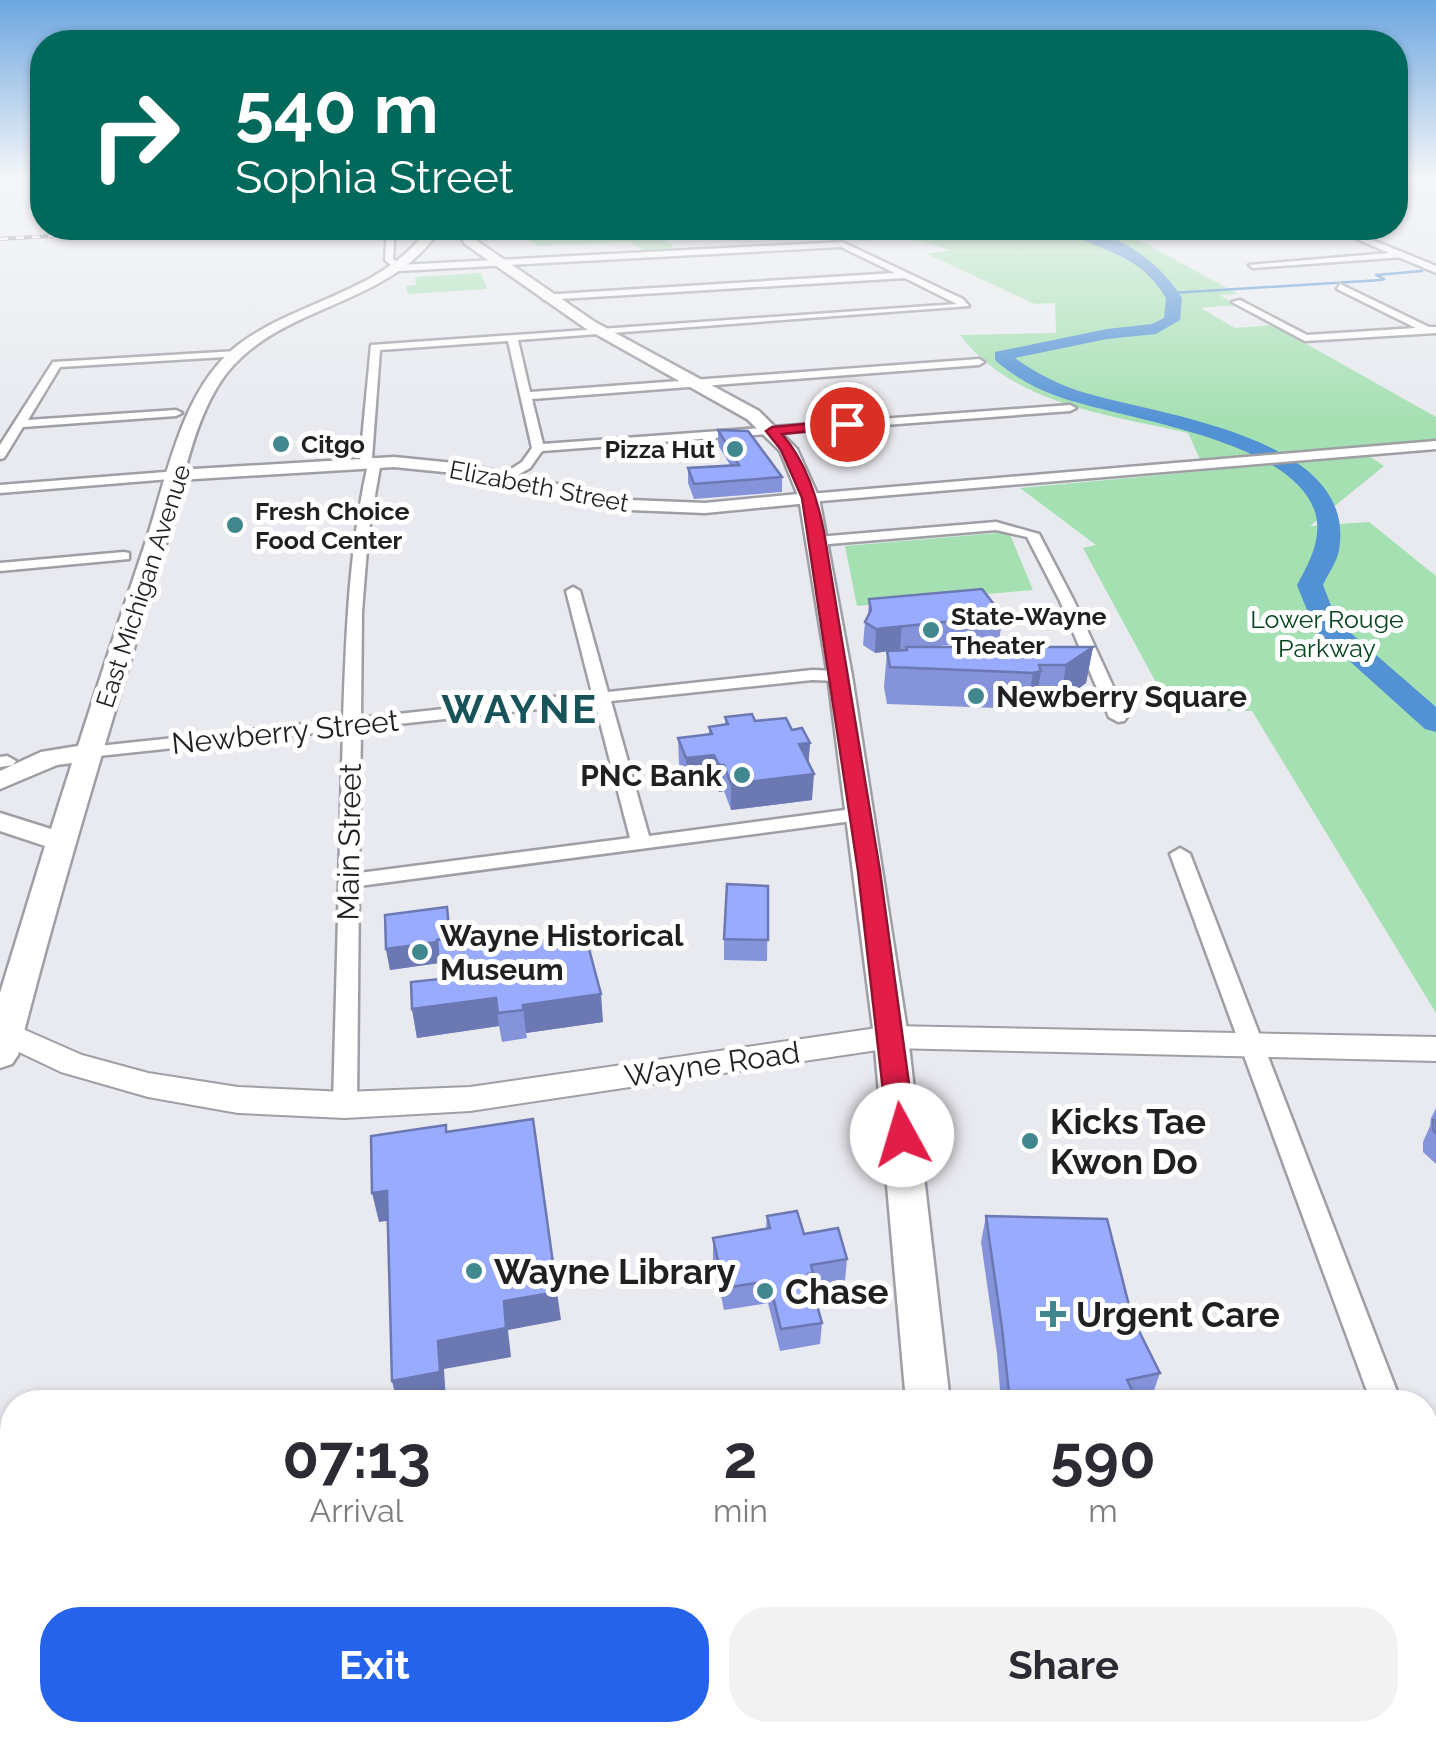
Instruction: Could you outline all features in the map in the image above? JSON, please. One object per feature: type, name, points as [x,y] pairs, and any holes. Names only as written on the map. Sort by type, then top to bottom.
[{"type":"main road","name":"East Michigan Avenue","points":[[2,1040],[89,752],[178,475],[213,382],[237,354],[275,328],[408,260]]},
{"type":"main road","points":[[497,262],[601,331],[753,414],[788,449],[810,498],[840,676],[891,1037],[927,1390]]},
{"type":"main road","points":[[2,768],[89,752]]},
{"type":"main road","points":[[0,822],[62,842]]},
{"type":"main road","name":"Wayne Road","points":[[2,1040],[148,1085],[238,1100],[345,1106],[470,1099],[891,1037],[1436,1049]]},
{"type":"street","points":[[389,260],[398,268],[530,260]]},
{"type":"street","points":[[504,479],[526,465],[538,448],[512,337],[964,306],[960,300],[879,260]]},
{"type":"street","points":[[1254,264],[1323,260]]},
{"type":"street","points":[[1412,260],[1436,270]]},
{"type":"street","points":[[544,296],[907,274]]},
{"type":"street","points":[[1340,287],[1434,331]]},
{"type":"street","points":[[1237,302],[1306,338],[1434,331]]},
{"type":"street","name":"Main Street","points":[[345,1106],[354,612],[361,536],[367,526],[375,347],[512,337]]},
{"type":"street","points":[[0,456],[57,364],[237,354]]},
{"type":"street","points":[[526,396],[979,362]]},
{"type":"street","points":[[538,448],[1070,408]]},
{"type":"street","points":[[19,424],[176,414]]},
{"type":"street","name":"Elizabeth Street","points":[[0,489],[370,461],[438,465],[588,499],[647,506],[717,507],[1436,444]]},
{"type":"street","points":[[817,542],[996,526],[1032,534],[1060,586],[1118,717]]},
{"type":"street","points":[[0,566],[124,556]]},
{"type":"street","points":[[573,591],[641,844]]},
{"type":"street","name":"Newberry Street","points":[[89,752],[840,676]]},
{"type":"street","points":[[348,881],[860,814]]},
{"type":"street","points":[[1180,854],[1382,1390]]},
{"type":"green space","name":"Lower Rouge Parkway","points":[[940,260],[1176,260],[1238,294],[1220,295],[1236,305],[1201,308],[1235,328],[1273,325],[1436,417],[1436,439],[1354,446],[1384,466],[1310,526],[1369,522],[1436,576],[1436,1013],[1252,711],[1171,710],[1083,548],[1096,545],[1020,488],[1215,470],[1200,459],[1188,433],[1094,412],[1034,392],[982,359],[960,335],[1056,333],[1055,303],[1035,304]]},
{"type":"green space","points":[[481,273],[487,289],[408,294],[406,286],[416,285],[415,277]]},
{"type":"green space","points":[[1009,532],[1033,590],[857,606],[845,546]]},
{"type":"building","points":[[718,430],[748,431],[782,477],[694,484],[688,468],[739,465]]},
{"type":"building","points":[[982,589],[1003,616],[876,629],[865,622],[871,610],[869,599]]},
{"type":"building","points":[[906,647],[1093,647],[1066,665],[1039,665],[1041,671],[1033,673],[890,667],[887,651],[907,650]]},
{"type":"building","points":[[752,714],[755,721],[786,718],[792,730],[802,728],[810,743],[799,744],[814,774],[731,784],[724,765],[719,765],[714,755],[686,758],[678,738],[712,734],[709,727],[728,724],[725,717]]},
{"type":"building","points":[[727,884],[768,886],[768,940],[724,939]]},
{"type":"building","points":[[447,907],[450,938],[386,949],[385,915]]},
{"type":"building","points":[[499,932],[500,946],[585,934],[601,994],[523,1005],[523,1010],[498,1013],[496,998],[412,1009],[411,982],[440,979],[437,940]]},
{"type":"building","name":"Wayne Library","points":[[533,1119],[557,1292],[504,1301],[506,1328],[438,1341],[440,1372],[392,1381],[387,1191],[372,1193],[371,1136],[446,1125],[446,1132]]},
{"type":"building","name":"Chase","points":[[797,1211],[804,1234],[838,1228],[847,1259],[811,1265],[813,1273],[808,1274],[822,1323],[781,1329],[769,1281],[724,1288],[713,1238],[770,1228],[767,1216]]},
{"type":"building","points":[[986,1216],[1107,1219],[1132,1317],[1160,1373],[1127,1380],[1132,1390],[1009,1390]]},
{"type":"waterway","points":[[1140,260],[1174,298],[1172,320],[1156,329],[1107,334],[1001,356],[1029,376],[1061,391],[1240,442],[1279,461],[1310,484],[1327,514],[1327,550],[1310,585],[1325,624],[1436,723]]},
{"type":"waterway","points":[[1172,293],[1381,280],[1384,279],[1376,275],[1422,271]]},
{"type":"place","name":"Citgo","points":[[281,444]]},
{"type":"place","name":"Pizza Hut","points":[[735,449]]},
{"type":"place","name":"Fresh Choice Food Center","points":[[235,525]]},
{"type":"place","name":"State-Wayne Theater","points":[[931,630]]},
{"type":"place","name":"Newberry Square","points":[[976,696]]},
{"type":"place","name":"PNC Bank","points":[[742,775]]},
{"type":"place","name":"Wayne Historical Museum","points":[[420,952]]},
{"type":"place","name":"Kicks Tae Kwon Do","points":[[1030,1141]]},
{"type":"place","name":"Wayne Library","points":[[474,1271]]},
{"type":"place","name":"Chase","points":[[765,1291]]},
{"type":"place","name":"Urgent Care","points":[[1053,1314]]},
{"type":"district","name":"WAYNE","points":[[520,708]]},
{"type":"route","points":[[847,424],[772,431],[788,449],[810,498],[869,871],[902,1135]]}]
